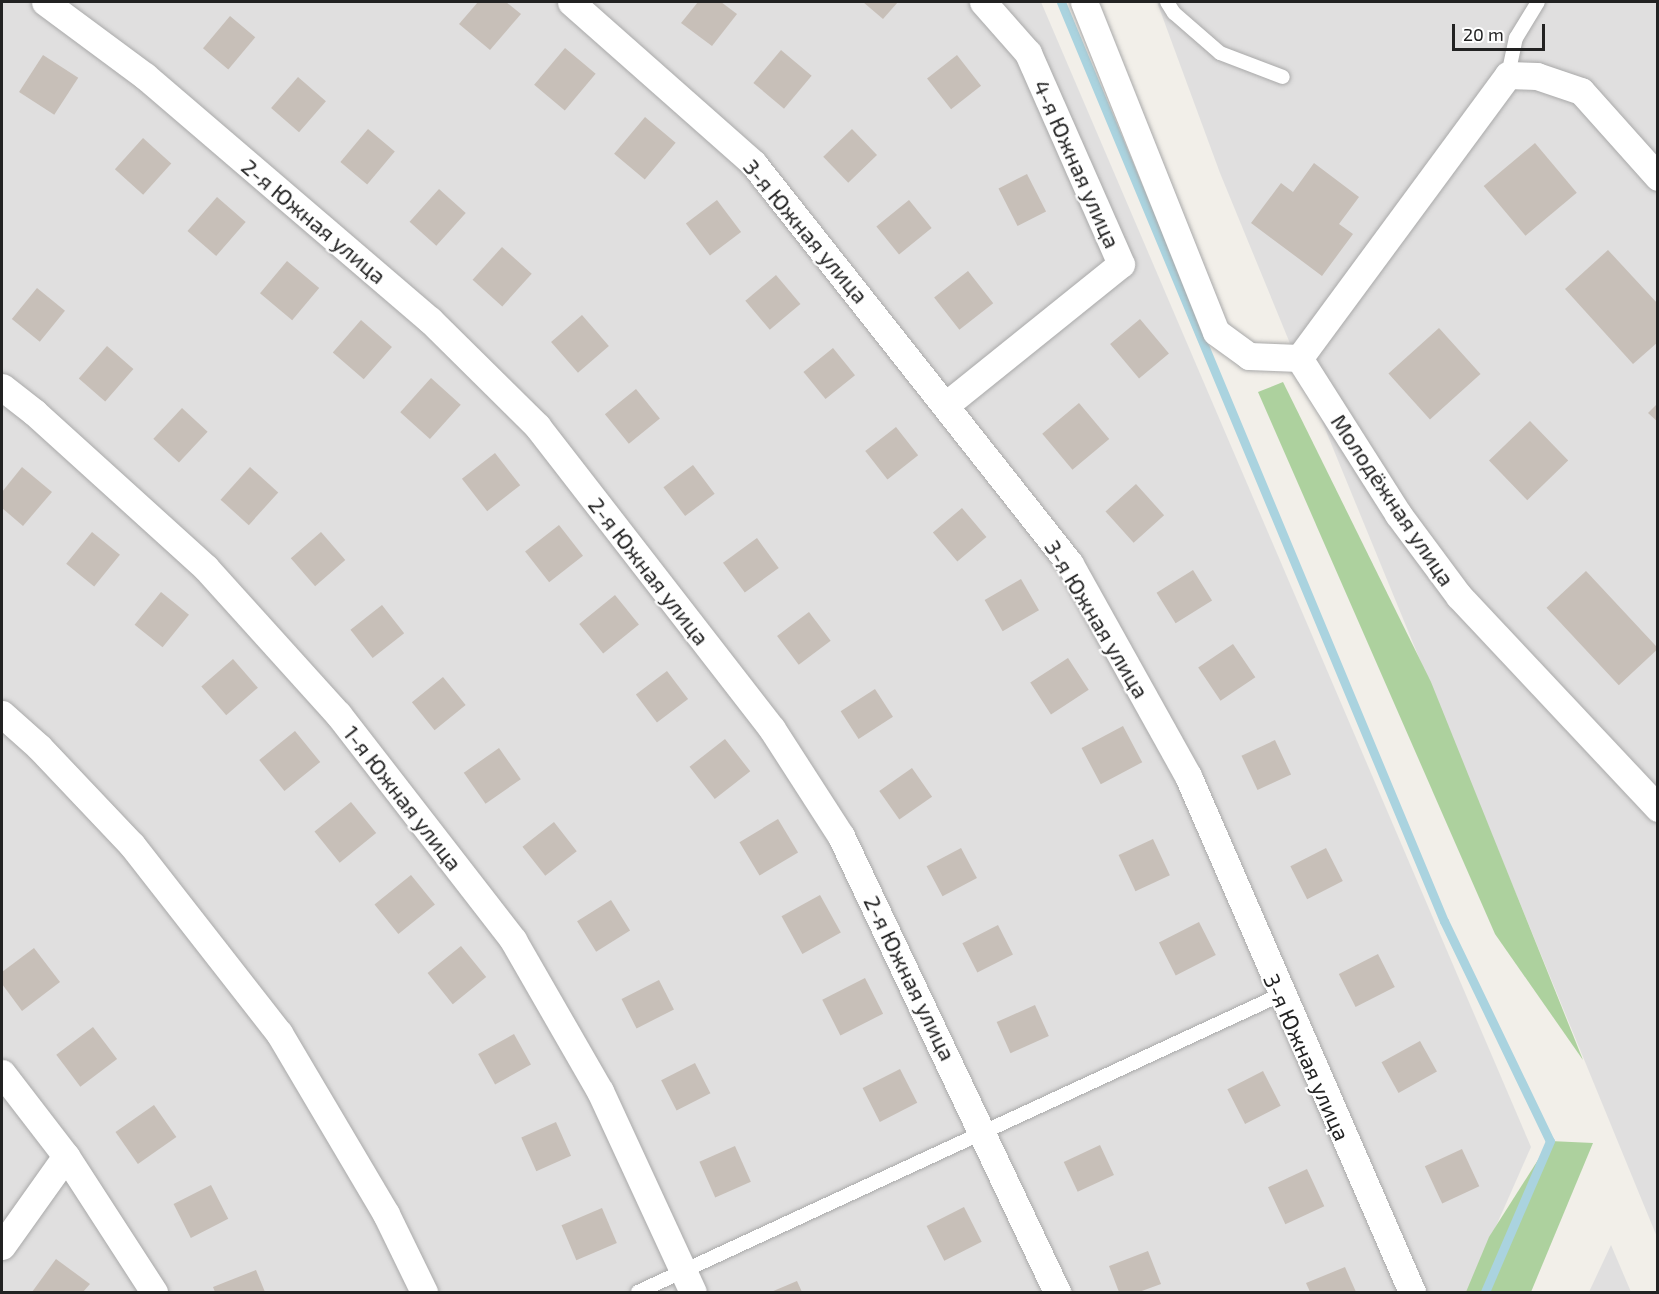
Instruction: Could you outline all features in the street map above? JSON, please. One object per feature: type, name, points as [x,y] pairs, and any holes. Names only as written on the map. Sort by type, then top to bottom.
[{"type":"street","name":"2-я Южная улица","points":[[45,2],[145,76],[430,320],[537,426],[771,729],[842,836],[983,1131],[1057,1293]]},
{"type":"street","name":"3-я Южная улица","points":[[571,2],[753,163],[947,404],[1070,564],[1188,776],[1280,995],[1412,1293]]},
{"type":"street","name":"4-я Южная улица","points":[[947,404],[1121,264],[1028,54],[983,2]]},
{"type":"street","points":[[1084,2],[1216,332],[1250,356],[1299,358],[1437,166],[1508,75],[1537,76],[1581,91],[1658,177]]},
{"type":"street","name":"Молодёжная улица","points":[[1299,358],[1398,514],[1459,596],[1658,808]]},
{"type":"street","name":"1-я Южная улица","points":[[2,387],[34,412],[206,568],[338,714],[506,930],[600,1091],[689,1282]]},
{"type":"street","points":[[2,714],[39,747],[132,845],[279,1033],[386,1214],[424,1293]]},
{"type":"street","points":[[2,1073],[66,1156],[154,1293]]},
{"type":"street","points":[[2,1246],[66,1156]]},
{"type":"lane","points":[[1167,2],[1174,13],[1220,53],[1283,77]]},
{"type":"lane","points":[[1508,75],[1516,38],[1538,2]]},
{"type":"lane","points":[[638,1293],[689,1282],[983,1131],[1280,995]]},
{"type":"shaded area","points":[[2,2],[1041,2],[1531,1147],[1467,1292],[2,1292]]},
{"type":"shaded area","points":[[1157,2],[1657,2],[1657,1237],[1220,173]]},
{"type":"shaded area","points":[[1611,1245],[1631,1292],[1589,1292]]},
{"type":"green space","points":[[1283,382],[1431,682],[1583,1060],[1495,934],[1258,392]]},
{"type":"green space","points":[[1550,1141],[1593,1143],[1531,1292],[1466,1292],[1489,1237]]},
{"type":"building","points":[[478,2],[506,2],[521,14],[490,50],[459,24]]},
{"type":"building","points":[[698,2],[721,2],[737,14],[712,46],[681,23]]},
{"type":"building","points":[[863,2],[898,2],[883,19]]},
{"type":"building","points":[[230,16],[255,37],[228,69],[203,48]]},
{"type":"building","points":[[565,48],[596,74],[565,110],[534,85]]},
{"type":"building","points":[[781,50],[812,76],[784,109],[753,83]]},
{"type":"building","points":[[43,55],[78,78],[54,115],[19,92]]},
{"type":"building","points":[[957,55],[981,86],[951,109],[927,78]]},
{"type":"building","points":[[298,77],[326,101],[299,132],[271,108]]},
{"type":"building","points":[[645,117],[676,143],[645,179],[614,154]]},
{"type":"building","points":[[368,129],[395,151],[367,184],[340,162]]},
{"type":"building","points":[[852,129],[877,155],[848,183],[823,157]]},
{"type":"building","points":[[143,138],[171,163],[143,195],[115,169]]},
{"type":"building","points":[[1535,143],[1577,193],[1525,236],[1484,186]]},
{"type":"building","points":[[1314,163],[1359,197],[1339,224],[1353,234],[1322,276],[1251,223],[1281,183],[1293,192]]},
{"type":"building","points":[[1027,174],[1046,211],[1018,226],[998,189]]},
{"type":"building","points":[[439,189],[466,213],[436,246],[410,222]]},
{"type":"building","points":[[217,197],[246,222],[216,256],[187,231]]},
{"type":"building","points":[[717,200],[741,232],[710,255],[686,223]]},
{"type":"building","points":[[909,200],[932,228],[899,254],[876,226]]},
{"type":"building","points":[[502,247],[532,274],[502,306],[473,280]]},
{"type":"building","points":[[1608,250],[1658,304],[1658,342],[1633,364],[1565,289]]},
{"type":"building","points":[[287,261],[319,288],[292,320],[260,293]]},
{"type":"building","points":[[968,271],[993,303],[959,330],[934,297]]},
{"type":"building","points":[[776,275],[800,304],[770,330],[745,301]]},
{"type":"building","points":[[37,288],[65,311],[40,342],[12,319]]},
{"type":"building","points":[[582,315],[609,346],[578,373],[551,342]]},
{"type":"building","points":[[1140,319],[1169,353],[1139,379],[1110,344]]},
{"type":"building","points":[[361,320],[392,347],[364,379],[333,352]]},
{"type":"building","points":[[1439,328],[1480,374],[1430,420],[1388,374]]},
{"type":"building","points":[[107,346],[133,369],[105,401],[79,378]]},
{"type":"building","points":[[833,348],[855,375],[825,399],[803,372]]},
{"type":"building","points":[[431,378],[461,405],[430,439],[400,412]]},
{"type":"building","points":[[636,389],[660,419],[629,444],[605,414]]},
{"type":"building","points":[[1079,403],[1109,439],[1072,470],[1042,434]]},
{"type":"building","points":[[1658,403],[1658,422],[1648,413]]},
{"type":"building","points":[[182,408],[208,432],[179,463],[153,439]]},
{"type":"building","points":[[1530,421],[1568,461],[1527,500],[1489,461]]},
{"type":"building","points":[[896,427],[918,455],[887,479],[865,451]]},
{"type":"building","points":[[495,453],[520,485],[487,511],[462,479]]},
{"type":"building","points":[[693,465],[715,494],[685,516],[663,487]]},
{"type":"building","points":[[22,467],[52,492],[23,526],[2,508],[2,492]]},
{"type":"building","points":[[250,467],[278,492],[249,525],[221,500]]},
{"type":"building","points":[[1136,484],[1164,515],[1134,543],[1106,511]]},
{"type":"building","points":[[962,508],[986,537],[957,562],[933,532]]},
{"type":"building","points":[[559,525],[583,556],[549,582],[525,551]]},
{"type":"building","points":[[92,532],[120,555],[94,587],[66,564]]},
{"type":"building","points":[[321,532],[345,560],[315,586],[291,558]]},
{"type":"building","points":[[757,538],[779,568],[745,593],[723,563]]},
{"type":"building","points":[[1193,570],[1212,601],[1176,623],[1157,593]]},
{"type":"building","points":[[1586,571],[1658,648],[1619,685],[1547,608]]},
{"type":"building","points":[[1021,579],[1039,610],[1003,631],[985,600]]},
{"type":"building","points":[[161,592],[189,615],[163,647],[135,625]]},
{"type":"building","points":[[615,595],[639,625],[603,653],[579,624]]},
{"type":"building","points":[[382,605],[404,633],[373,658],[350,630]]},
{"type":"building","points":[[809,612],[831,641],[799,665],[777,636]]},
{"type":"building","points":[[1233,644],[1255,677],[1221,701],[1198,667]]},
{"type":"building","points":[[1068,658],[1089,690],[1051,714],[1030,683]]},
{"type":"building","points":[[233,659],[258,688],[226,715],[201,687]]},
{"type":"building","points":[[667,671],[688,699],[657,722],[636,694]]},
{"type":"building","points":[[443,677],[466,705],[435,730],[412,702]]},
{"type":"building","points":[[875,689],[893,717],[859,739],[841,711]]},
{"type":"building","points":[[1123,726],[1142,762],[1101,784],[1082,748]]},
{"type":"building","points":[[295,731],[320,762],[284,791],[259,760]]},
{"type":"building","points":[[725,739],[750,771],[715,799],[690,767]]},
{"type":"building","points":[[1275,740],[1291,774],[1258,790],[1241,756]]},
{"type":"building","points":[[499,748],[521,779],[486,804],[464,773]]},
{"type":"building","points":[[912,768],[932,797],[899,820],[879,791]]},
{"type":"building","points":[[351,802],[376,833],[340,863],[314,832]]},
{"type":"building","points":[[778,819],[798,852],[760,876],[739,842]]},
{"type":"building","points":[[554,822],[577,851],[545,876],[522,847]]},
{"type":"building","points":[[1153,839],[1170,875],[1135,891],[1119,855]]},
{"type":"building","points":[[961,848],[977,878],[943,896],[927,866]]},
{"type":"building","points":[[1326,848],[1343,881],[1307,899],[1290,866]]},
{"type":"building","points":[[411,875],[435,905],[398,934],[374,905]]},
{"type":"building","points":[[820,895],[841,933],[802,954],[782,916]]},
{"type":"building","points":[[611,900],[630,931],[596,952],[577,921]]},
{"type":"building","points":[[1199,922],[1216,955],[1176,975],[1159,942]]},
{"type":"building","points":[[998,925],[1013,954],[977,973],[962,943]]},
{"type":"building","points":[[461,946],[486,977],[453,1004],[428,973]]},
{"type":"building","points":[[34,948],[60,982],[22,1011],[2,984],[2,972]]},
{"type":"building","points":[[1378,954],[1395,987],[1356,1007],[1339,974]]},
{"type":"building","points":[[865,978],[883,1014],[840,1035],[822,1000]]},
{"type":"building","points":[[659,980],[674,1009],[637,1028],[622,999]]},
{"type":"building","points":[[1035,1005],[1049,1036],[1010,1053],[997,1022]]},
{"type":"building","points":[[93,1027],[117,1059],[80,1087],[56,1055]]},
{"type":"building","points":[[514,1034],[531,1065],[495,1084],[478,1054]]},
{"type":"building","points":[[1420,1041],[1437,1072],[1398,1093],[1382,1062]]},
{"type":"building","points":[[695,1063],[710,1093],[677,1111],[661,1080]]},
{"type":"building","points":[[900,1069],[917,1103],[880,1122],[863,1088]]},
{"type":"building","points":[[1263,1071],[1281,1106],[1245,1124],[1227,1089]]},
{"type":"building","points":[[154,1105],[176,1137],[138,1164],[115,1132]]},
{"type":"building","points":[[556,1122],[571,1156],[536,1171],[521,1137]]},
{"type":"building","points":[[1100,1145],[1114,1175],[1078,1192],[1064,1162]]},
{"type":"building","points":[[735,1146],[751,1182],[715,1197],[699,1162]]},
{"type":"building","points":[[1462,1149],[1479,1186],[1442,1203],[1425,1166]]},
{"type":"building","points":[[1307,1169],[1324,1206],[1285,1224],[1268,1187]]},
{"type":"building","points":[[211,1185],[228,1219],[191,1238],[174,1204]]},
{"type":"building","points":[[964,1207],[982,1242],[944,1261],[927,1226]]},
{"type":"building","points":[[602,1208],[617,1243],[576,1260],[561,1225]]},
{"type":"building","points":[[1148,1251],[1161,1284],[1139,1292],[1119,1292],[1109,1266]]},
{"type":"building","points":[[56,1259],[90,1284],[83,1292],[32,1292]]},
{"type":"building","points":[[1345,1267],[1356,1292],[1310,1292],[1306,1283]]},
{"type":"building","points":[[256,1270],[265,1292],[215,1292],[213,1287]]},
{"type":"building","points":[[797,1281],[802,1292],[771,1292]]},
{"type":"waterway","points":[[1061,2],[1444,921],[1550,1141],[1485,1292]]}]
